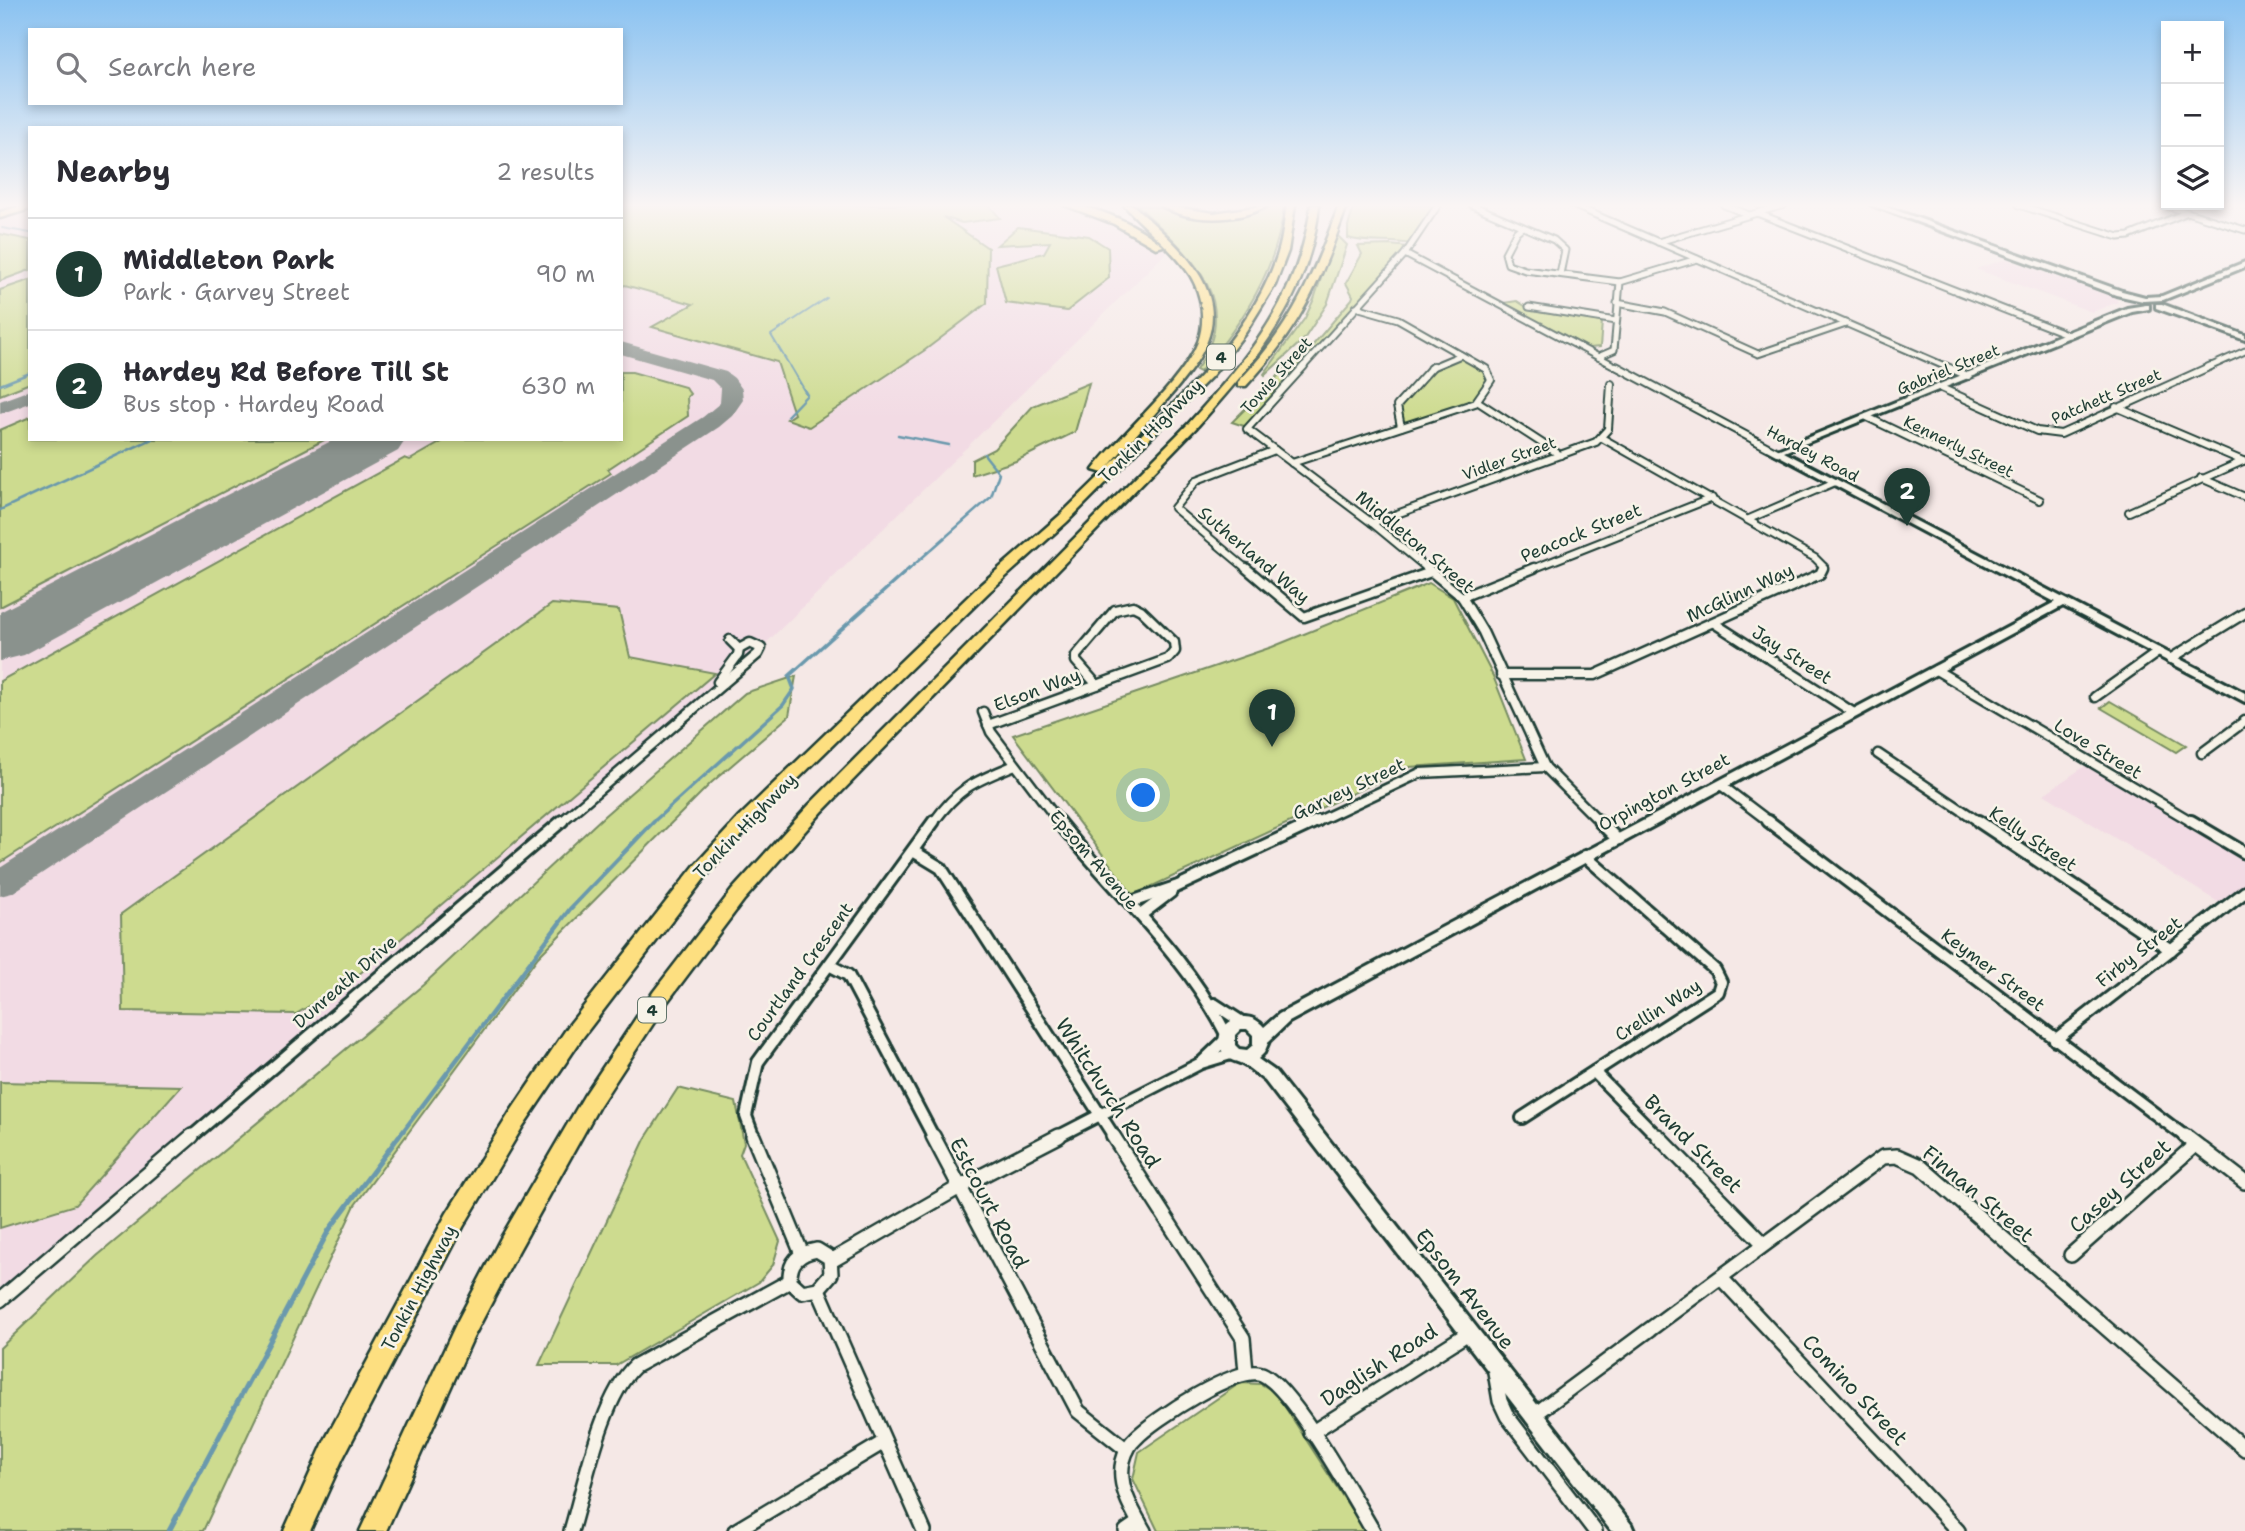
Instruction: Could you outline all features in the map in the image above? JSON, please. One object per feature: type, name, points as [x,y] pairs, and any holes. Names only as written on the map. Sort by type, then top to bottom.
[{"type":"highway","points":[[1191,276],[1203,289]]},
{"type":"highway","points":[[1026,549],[1171,389],[1197,356],[1208,327],[1208,307],[1203,289],[1195,276]]},
{"type":"highway","name":"Tonkin Highway","points":[[297,1531],[334,1449],[455,1220],[516,1120],[576,1031],[701,870],[746,821],[1026,549],[1063,519],[1172,412],[1241,332],[1274,276]]},
{"type":"highway","name":"Tonkin Highway","points":[[373,1531],[465,1330],[510,1244],[591,1102],[661,996],[738,895],[816,808],[1192,426],[1248,362],[1275,324],[1296,276]]},
{"type":"highway","points":[[1275,324],[1293,299],[1304,276]]},
{"type":"highway","points":[[1192,426],[1250,376],[1294,323],[1317,276]]},
{"type":"street","name":"Towie Street","points":[[1253,434],[1247,427],[1384,276]]},
{"type":"street","name":"Hardey Road","points":[[1447,276],[2245,698]]},
{"type":"street","points":[[1578,276],[1619,282],[1638,276]]},
{"type":"street","points":[[1737,276],[1968,376]]},
{"type":"street","points":[[1916,276],[2069,335]]},
{"type":"street","points":[[2073,276],[2245,338]]},
{"type":"street","name":"Gabriel Street","points":[[1777,452],[2214,276]]},
{"type":"street","points":[[1598,358],[1614,350],[1619,282]]},
{"type":"street","points":[[1617,303],[1665,312],[1758,354],[1846,324]]},
{"type":"street","points":[[1292,463],[1477,401],[1491,377],[1486,369],[1398,319],[1356,307]]},
{"type":"street","points":[[1529,307],[1616,321]]},
{"type":"street","name":"Patchett Street","points":[[1939,387],[2050,435],[2061,434],[2245,351]]},
{"type":"street","points":[[1401,427],[1397,406],[1432,367],[1461,355]]},
{"type":"street","points":[[1602,438],[1608,429],[1611,384]]},
{"type":"street","points":[[1477,401],[1560,454]]},
{"type":"street","points":[[2116,407],[2244,461]]},
{"type":"street","name":"Kennerly Street","points":[[1867,417],[2040,500]]},
{"type":"street","name":"Middleton Street","points":[[1253,434],[1372,523],[1462,597],[1483,632],[1545,767],[1617,839]]},
{"type":"street","name":"Vidler Street","points":[[1372,523],[1602,438]]},
{"type":"street","name":"McGlinn Way","points":[[1501,675],[1595,675],[1820,574],[1824,567],[1815,558],[1749,519],[1602,438]]},
{"type":"street","name":"Sutherland Way","points":[[1275,450],[1197,480],[1174,508],[1304,617],[1431,572]]},
{"type":"street","points":[[2129,512],[2244,461]]},
{"type":"street","points":[[2201,478],[2245,497]]},
{"type":"street","points":[[1749,519],[1835,482]]},
{"type":"street","name":"Peacock Street","points":[[1462,597],[1712,498]]},
{"type":"street","name":"Orpington Street","points":[[1232,1045],[1233,1026],[1284,1018],[2063,602]]},
{"type":"street","name":"Elson Way","points":[[988,725],[1168,659],[1175,651],[1174,642],[1141,610],[1133,606],[1115,610],[1076,656],[1076,661],[1097,685]]},
{"type":"street","points":[[2170,659],[2245,613]]},
{"type":"street","name":"Jay Street","points":[[1714,623],[1854,713]]},
{"type":"street","name":"Dunreath Drive","points":[[730,640],[738,649]]},
{"type":"street","name":"Dunreath Drive","points":[[0,1300],[758,654],[761,648],[757,644],[749,643],[738,649]]},
{"type":"street","name":"Dunreath Drive","points":[[713,690],[736,659],[738,649]]},
{"type":"street","points":[[2095,697],[2158,652]]},
{"type":"street","name":"Love Street","points":[[1936,670],[2245,853]]},
{"type":"street","name":"Epsom Avenue","points":[[983,712],[988,725],[1015,765],[1083,852],[1142,914],[1212,1003],[1232,1045],[1270,1076],[1624,1531]]},
{"type":"street","points":[[2202,753],[2245,721]]},
{"type":"street","name":"Kelly Street","points":[[1878,754],[2171,950]]},
{"type":"street","name":"Courtland Crescent","points":[[802,1254],[746,1116],[758,1062],[959,791],[1015,765]]},
{"type":"street","name":"Garvey Street","points":[[1131,902],[1178,886],[1420,773],[1545,767]]},
{"type":"street","name":"Keymer Street","points":[[1721,785],[2245,1182]]},
{"type":"street","name":"Whitchurch Road","points":[[912,851],[941,868],[1243,1338],[1246,1373]]},
{"type":"street","name":"Crellin Way","points":[[1522,1118],[1717,992],[1721,982],[1715,970],[1585,856]]},
{"type":"street","name":"Garvey Street","points":[[1142,914],[1178,886]]},
{"type":"street","name":"Firby Street","points":[[2055,1040],[2245,892]]},
{"type":"street","name":"Estcourt Road","points":[[829,965],[848,975],[1078,1411],[1127,1450]]},
{"type":"street","name":"Epsom Avenue","points":[[1212,1003],[1248,1025]]},
{"type":"street","name":"Orpington Street","points":[[1262,1043],[1284,1018]]},
{"type":"street","points":[[831,1261],[958,1188],[1232,1045],[1253,1054],[1262,1043],[1248,1025]]},
{"type":"street","name":"Epsom Avenue","points":[[1262,1043],[1270,1076]]},
{"type":"street","name":"Brand Street","points":[[1594,1072],[1764,1244]]},
{"type":"street","name":"Casey Street","points":[[2071,1255],[2195,1145]]},
{"type":"street","name":"Finnan Street","points":[[1534,1415],[1883,1157],[1901,1156],[1920,1166],[2245,1449]]},
{"type":"street","points":[[817,1250],[824,1252],[831,1261],[831,1274],[818,1289],[802,1292],[790,1281],[790,1267],[802,1254],[817,1250]]},
{"type":"street","name":"Comino Street","points":[[1721,1278],[1958,1531]]},
{"type":"street","points":[[572,1531],[609,1404],[623,1377],[635,1366],[790,1281]]},
{"type":"street","points":[[818,1289],[924,1531]]},
{"type":"street","name":"Daglish Road","points":[[1311,1433],[1470,1332]]},
{"type":"street","points":[[1493,1363],[1502,1406],[1507,1416],[1595,1531]]},
{"type":"street","points":[[1126,1531],[1142,1527],[1120,1477],[1127,1450],[1135,1438],[1217,1384],[1246,1373],[1262,1374],[1274,1382],[1311,1433],[1373,1531]]},
{"type":"street","points":[[735,1531],[884,1443]]},
{"type":"shaded area","points":[[0,276],[28,276],[28,441],[623,441],[623,276],[1142,276],[761,648],[0,1300]]},
{"type":"shaded area","points":[[1996,276],[2055,276],[2115,298],[2118,302],[2092,312]]},
{"type":"shaded area","points":[[2091,762],[2245,853],[2245,892],[2226,907],[2044,794]]},
{"type":"green space","points":[[623,276],[987,276],[987,303],[925,350],[809,427],[787,419],[794,414],[777,362],[652,327],[693,304],[623,286]]},
{"type":"green space","points":[[999,276],[1109,276],[1067,311],[1006,303]]},
{"type":"green space","points":[[1265,276],[1244,315],[1200,372],[1196,370],[1210,344],[1215,321],[1213,299],[1204,278]]},
{"type":"green space","points":[[1322,276],[1336,276],[1327,304],[1304,339],[1265,375],[1305,318]]},
{"type":"green space","points":[[1350,276],[1382,276],[1247,427],[1232,422],[1286,368],[1307,352],[1352,299],[1346,283]]},
{"type":"green space","points":[[28,281],[28,384],[0,395],[0,290]]},
{"type":"green space","points":[[1517,301],[1533,311],[1602,322],[1600,347],[1589,348],[1503,303]]},
{"type":"green space","points":[[1461,355],[1491,377],[1477,401],[1401,427],[1397,406],[1431,367]]},
{"type":"green space","points":[[623,372],[632,372],[685,387],[690,394],[687,397],[688,416],[608,469],[611,473],[0,863],[0,681],[405,458],[410,460],[443,441],[623,441]]},
{"type":"green space","points":[[1089,383],[1075,432],[1016,461],[972,475],[972,460],[994,449],[1033,406]]},
{"type":"green space","points":[[28,418],[28,441],[322,441],[0,607],[0,430]]},
{"type":"green space","points":[[1429,583],[1453,598],[1493,676],[1526,759],[1409,767],[1133,895],[1013,735],[1272,647]]},
{"type":"green space","points":[[552,604],[619,610],[630,657],[715,673],[351,981],[296,1014],[123,1011],[121,914]]},
{"type":"green space","points":[[796,676],[789,716],[711,783],[538,957],[355,1205],[203,1531],[0,1531],[0,1348],[97,1256],[423,985],[604,816],[745,693]]},
{"type":"green space","points":[[2110,701],[2186,745],[2176,752],[2101,708]]},
{"type":"green space","points":[[0,1082],[181,1086],[75,1205],[0,1228]]},
{"type":"green space","points":[[678,1088],[736,1102],[744,1143],[740,1154],[780,1241],[773,1265],[759,1282],[616,1365],[539,1365],[645,1139]]},
{"type":"green space","points":[[1240,1383],[1261,1384],[1276,1393],[1365,1531],[1158,1531],[1133,1479],[1139,1452]]},
{"type":"waterway","points":[[791,368],[771,335],[827,298]]},
{"type":"waterway","points":[[787,416],[807,395],[790,366]]},
{"type":"waterway","points":[[0,385],[28,374]]},
{"type":"waterway","points":[[898,435],[949,445]]},
{"type":"waterway","points":[[0,510],[148,441]]},
{"type":"waterway","points":[[908,570],[991,497],[999,473],[984,454]]},
{"type":"waterway","points":[[653,822],[783,705],[794,689],[789,676],[910,568]]},
{"type":"waterway","points":[[398,1138],[570,909],[653,822]]},
{"type":"waterway","points":[[169,1531],[329,1230],[399,1136]]},
{"type":"taxiway","points":[[0,884],[711,422],[729,406],[732,389],[719,376],[623,349]]},
{"type":"taxiway","points":[[0,408],[28,397]]},
{"type":"runway","points":[[0,640],[374,441]]},
{"type":"place","name":"Hardey Rd Before Till St","points":[[1907,526]]},
{"type":"place","name":"Middleton Park","points":[[1272,747]]}]
